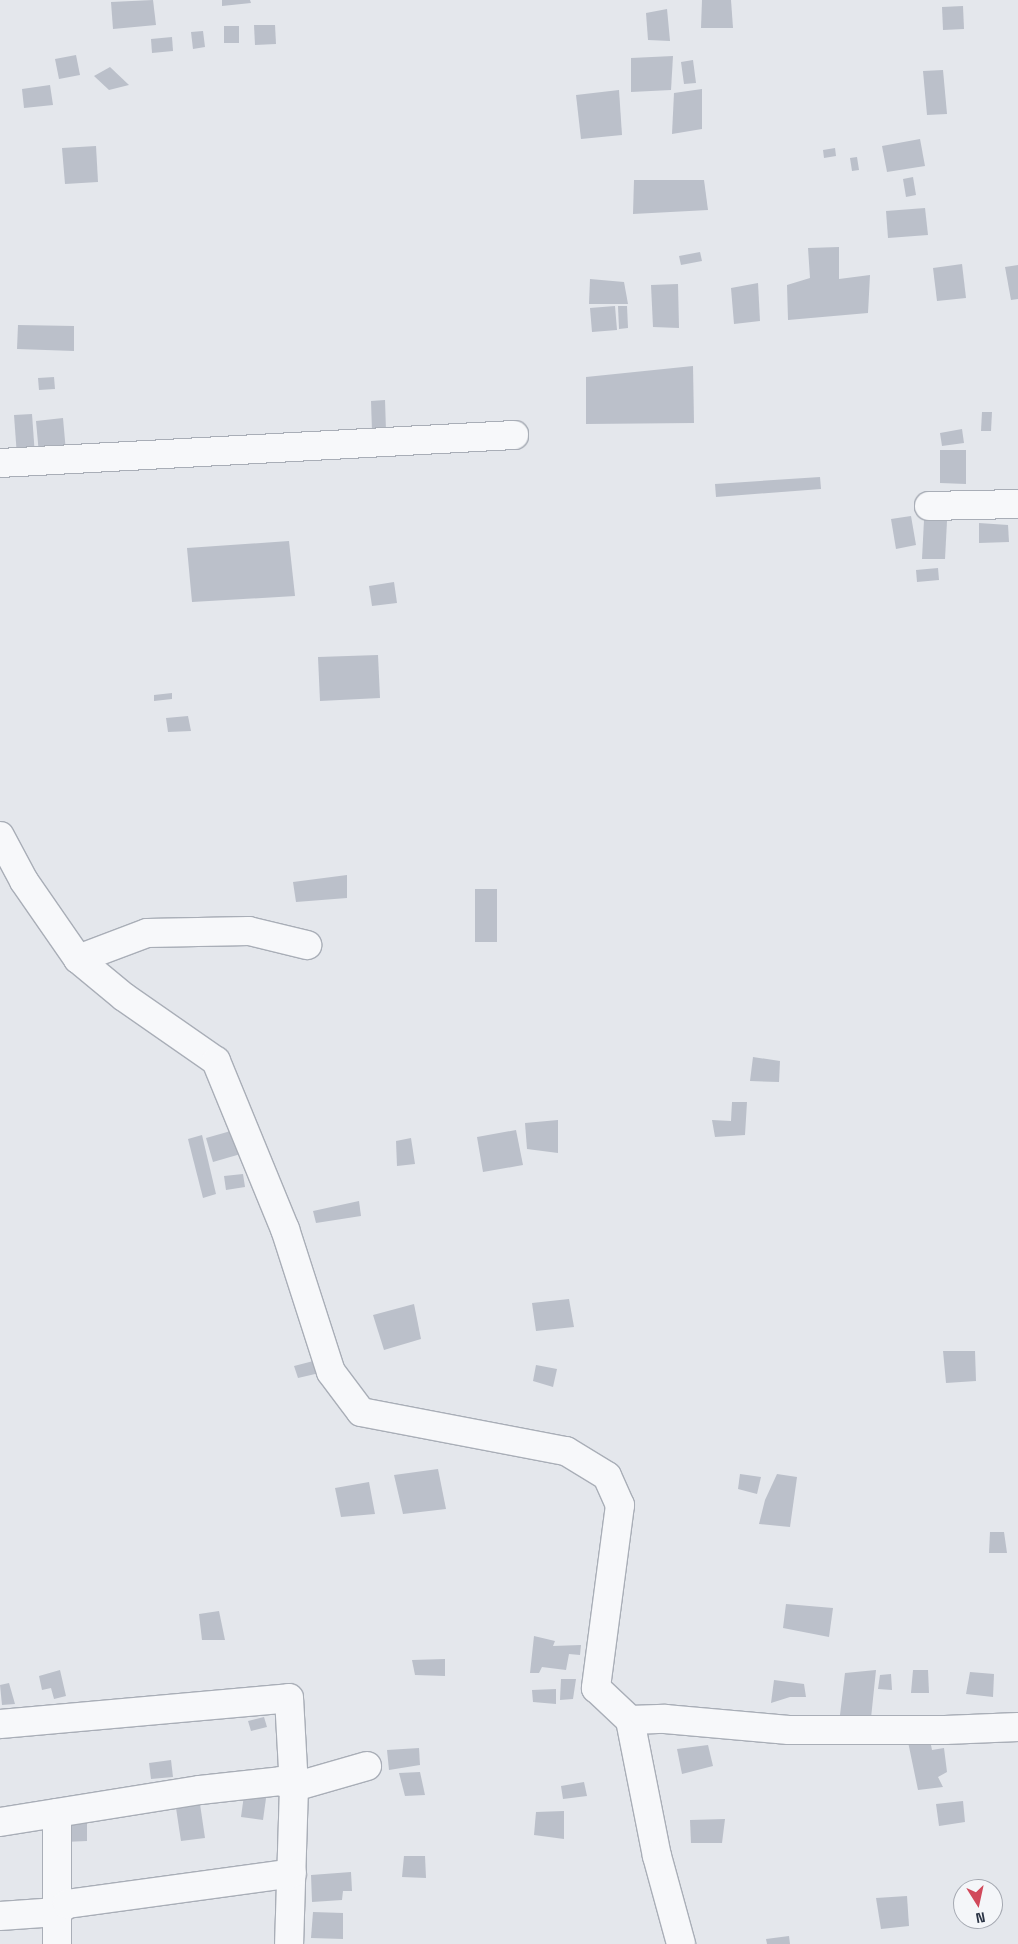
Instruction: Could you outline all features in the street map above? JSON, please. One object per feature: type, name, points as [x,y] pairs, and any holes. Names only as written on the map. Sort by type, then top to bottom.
[{"type":"street","points":[[0,463],[514,435]]},
{"type":"street","points":[[928,506],[1018,504]]},
{"type":"street","points":[[0,836],[24,881],[78,959],[124,996],[216,1061],[284,1229],[330,1372],[361,1412],[566,1451],[607,1476],[620,1505],[596,1688],[630,1720],[657,1856],[681,1944]]},
{"type":"street","points":[[78,959],[147,933],[249,931],[307,945]]},
{"type":"street","points":[[0,1724],[289,1698],[294,1787],[289,1944]]},
{"type":"street","points":[[630,1720],[665,1719],[788,1730],[1017,1731]]},
{"type":"street","points":[[0,1822],[281,1781],[294,1787],[367,1766]]},
{"type":"street","points":[[57,1813],[57,1944]]},
{"type":"street","points":[[0,1916],[57,1912],[67,1904],[292,1873]]},
{"type":"building","points":[[153,0],[156,25],[113,29],[111,2]]},
{"type":"building","points":[[222,0],[250,0],[251,3],[222,6]]},
{"type":"building","points":[[702,0],[731,0],[733,28],[701,28]]},
{"type":"building","points":[[963,6],[964,29],[943,30],[942,7]]},
{"type":"building","points":[[667,9],[670,41],[648,40],[646,13]]},
{"type":"building","points":[[254,25],[275,25],[276,44],[255,45]]},
{"type":"building","points":[[224,26],[239,26],[239,43],[224,43]]},
{"type":"building","points":[[203,31],[205,47],[193,49],[191,32]]},
{"type":"building","points":[[172,37],[173,51],[152,53],[151,39]]},
{"type":"building","points":[[76,55],[80,75],[59,79],[55,59]]},
{"type":"building","points":[[673,56],[671,90],[631,92],[631,58]]},
{"type":"building","points":[[693,60],[696,83],[684,84],[681,62]]},
{"type":"building","points":[[110,67],[129,85],[109,90],[94,76]]},
{"type":"building","points":[[943,70],[947,114],[927,115],[923,71]]},
{"type":"building","points":[[50,85],[53,105],[24,108],[22,89]]},
{"type":"building","points":[[702,89],[702,129],[672,134],[674,93]]},
{"type":"building","points":[[619,90],[622,135],[581,139],[576,95]]},
{"type":"building","points":[[920,139],[925,166],[887,172],[882,146]]},
{"type":"building","points":[[96,146],[98,182],[65,184],[62,148]]},
{"type":"building","points":[[835,148],[836,156],[824,158],[823,150]]},
{"type":"building","points":[[857,157],[859,170],[852,171],[850,158]]},
{"type":"building","points":[[913,177],[916,195],[906,197],[903,179]]},
{"type":"building","points":[[634,180],[704,180],[708,210],[633,214]]},
{"type":"building","points":[[925,208],[928,235],[888,238],[886,211]]},
{"type":"building","points":[[839,247],[839,279],[870,275],[868,313],[788,320],[787,285],[810,278],[808,248]]},
{"type":"building","points":[[700,252],[702,261],[681,265],[679,256]]},
{"type":"building","points":[[962,264],[966,298],[937,301],[933,268]]},
{"type":"building","points":[[1018,265],[1018,299],[1011,300],[1005,267]]},
{"type":"building","points":[[590,279],[624,282],[628,304],[589,304]]},
{"type":"building","points":[[758,283],[760,321],[734,324],[731,288]]},
{"type":"building","points":[[678,284],[679,328],[653,327],[651,285]]},
{"type":"building","points":[[615,306],[617,330],[592,332],[590,308]]},
{"type":"building","points":[[618,306],[627,306],[628,328],[619,329]]},
{"type":"building","points":[[18,325],[74,326],[74,351],[17,349]]},
{"type":"building","points":[[693,366],[694,423],[586,424],[586,377]]},
{"type":"building","points":[[54,377],[55,389],[39,390],[38,378]]},
{"type":"building","points":[[385,400],[386,431],[372,431],[371,401]]},
{"type":"building","points":[[982,412],[992,412],[991,431],[981,431]]},
{"type":"building","points":[[32,414],[35,456],[17,456],[14,415]]},
{"type":"building","points":[[63,418],[66,452],[39,454],[36,421]]},
{"type":"building","points":[[962,429],[964,443],[942,446],[940,433]]},
{"type":"building","points":[[940,450],[966,450],[966,484],[940,483]]},
{"type":"building","points":[[820,477],[821,489],[716,497],[715,484]]},
{"type":"building","points":[[911,516],[916,545],[896,549],[891,519]]},
{"type":"building","points":[[924,520],[947,521],[945,559],[922,559]]},
{"type":"building","points":[[979,523],[1008,525],[1009,542],[979,543]]},
{"type":"building","points":[[289,541],[295,596],[192,602],[187,548]]},
{"type":"building","points":[[938,568],[939,580],[917,582],[916,570]]},
{"type":"building","points":[[394,582],[397,603],[372,606],[369,586]]},
{"type":"building","points":[[378,655],[380,698],[320,701],[318,657]]},
{"type":"building","points":[[172,693],[172,699],[154,701],[154,695]]},
{"type":"building","points":[[188,716],[191,731],[168,732],[166,718]]},
{"type":"building","points":[[347,875],[347,898],[296,902],[293,882]]},
{"type":"building","points":[[475,889],[497,889],[497,942],[475,942]]},
{"type":"building","points":[[753,1057],[780,1061],[779,1082],[750,1081]]},
{"type":"building","points":[[732,1102],[747,1102],[745,1135],[715,1137],[712,1120],[731,1121]]},
{"type":"building","points":[[558,1120],[558,1153],[527,1149],[525,1123]]},
{"type":"building","points":[[245,1127],[251,1151],[213,1162],[206,1138]]},
{"type":"building","points":[[516,1130],[523,1165],[483,1172],[477,1137]]},
{"type":"building","points":[[202,1135],[216,1194],[203,1198],[188,1139]]},
{"type":"building","points":[[411,1138],[415,1164],[397,1166],[396,1141]]},
{"type":"building","points":[[243,1174],[245,1187],[226,1190],[224,1176]]},
{"type":"building","points":[[359,1201],[361,1216],[316,1223],[313,1211]]},
{"type":"building","points":[[569,1299],[574,1327],[536,1331],[532,1303]]},
{"type":"building","points":[[414,1304],[421,1339],[384,1350],[373,1315]]},
{"type":"building","points":[[943,1351],[975,1351],[976,1381],[946,1383]]},
{"type":"building","points":[[325,1358],[328,1371],[298,1378],[294,1366]]},
{"type":"building","points":[[536,1365],[557,1369],[553,1387],[533,1381]]},
{"type":"building","points":[[438,1469],[446,1509],[403,1514],[394,1475]]},
{"type":"building","points":[[740,1474],[761,1477],[757,1494],[738,1489]]},
{"type":"building","points":[[777,1474],[797,1477],[790,1527],[759,1524],[765,1500]]},
{"type":"building","points":[[369,1482],[375,1514],[341,1517],[335,1488]]},
{"type":"building","points":[[990,1532],[1004,1532],[1007,1553],[989,1553]]},
{"type":"building","points":[[786,1604],[833,1608],[829,1637],[783,1628]]},
{"type":"building","points":[[219,1611],[225,1640],[202,1640],[199,1614]]},
{"type":"building","points":[[534,1636],[555,1641],[553,1646],[581,1645],[580,1655],[569,1654],[566,1670],[542,1667],[539,1673],[530,1673]]},
{"type":"building","points":[[445,1659],[445,1676],[415,1675],[412,1660]]},
{"type":"building","points":[[60,1670],[66,1696],[54,1699],[51,1688],[42,1690],[39,1676]]},
{"type":"building","points":[[876,1670],[871,1718],[840,1715],[845,1673]]},
{"type":"building","points":[[913,1670],[928,1670],[929,1693],[911,1693]]},
{"type":"building","points":[[970,1672],[994,1674],[993,1697],[966,1694]]},
{"type":"building","points":[[891,1674],[892,1690],[878,1689],[880,1675]]},
{"type":"building","points":[[561,1679],[576,1679],[573,1699],[560,1700]]},
{"type":"building","points":[[774,1680],[804,1684],[806,1697],[790,1697],[771,1703]]},
{"type":"building","points":[[9,1683],[15,1704],[2,1705],[0,1685]]},
{"type":"building","points":[[556,1689],[556,1704],[533,1702],[532,1690]]},
{"type":"building","points":[[264,1717],[267,1727],[251,1731],[248,1721]]},
{"type":"building","points":[[929,1735],[932,1750],[944,1748],[947,1772],[938,1777],[943,1787],[918,1790],[907,1737]]},
{"type":"building","points":[[708,1745],[713,1766],[682,1774],[677,1749]]},
{"type":"building","points":[[419,1748],[420,1765],[389,1770],[387,1750]]},
{"type":"building","points":[[171,1760],[173,1777],[151,1779],[149,1763]]},
{"type":"building","points":[[420,1772],[425,1795],[405,1796],[399,1773]]},
{"type":"building","points":[[584,1782],[587,1796],[563,1799],[561,1786]]},
{"type":"building","points":[[245,1788],[267,1791],[263,1820],[241,1817]]},
{"type":"building","points":[[963,1801],[965,1822],[939,1826],[936,1804]]},
{"type":"building","points":[[200,1804],[205,1838],[181,1841],[176,1808]]},
{"type":"building","points":[[564,1811],[564,1839],[534,1835],[536,1812]]},
{"type":"building","points":[[725,1819],[722,1843],[691,1843],[690,1820]]},
{"type":"building","points":[[64,1820],[87,1820],[87,1841],[64,1842]]},
{"type":"building","points":[[404,1856],[425,1856],[426,1878],[402,1877]]},
{"type":"building","points":[[351,1872],[352,1891],[343,1891],[342,1900],[312,1902],[311,1875]]},
{"type":"building","points":[[907,1896],[909,1926],[881,1929],[876,1898]]},
{"type":"building","points":[[313,1912],[343,1913],[343,1939],[311,1938]]},
{"type":"building","points":[[789,1936],[790,1944],[767,1944],[766,1939]]}]
